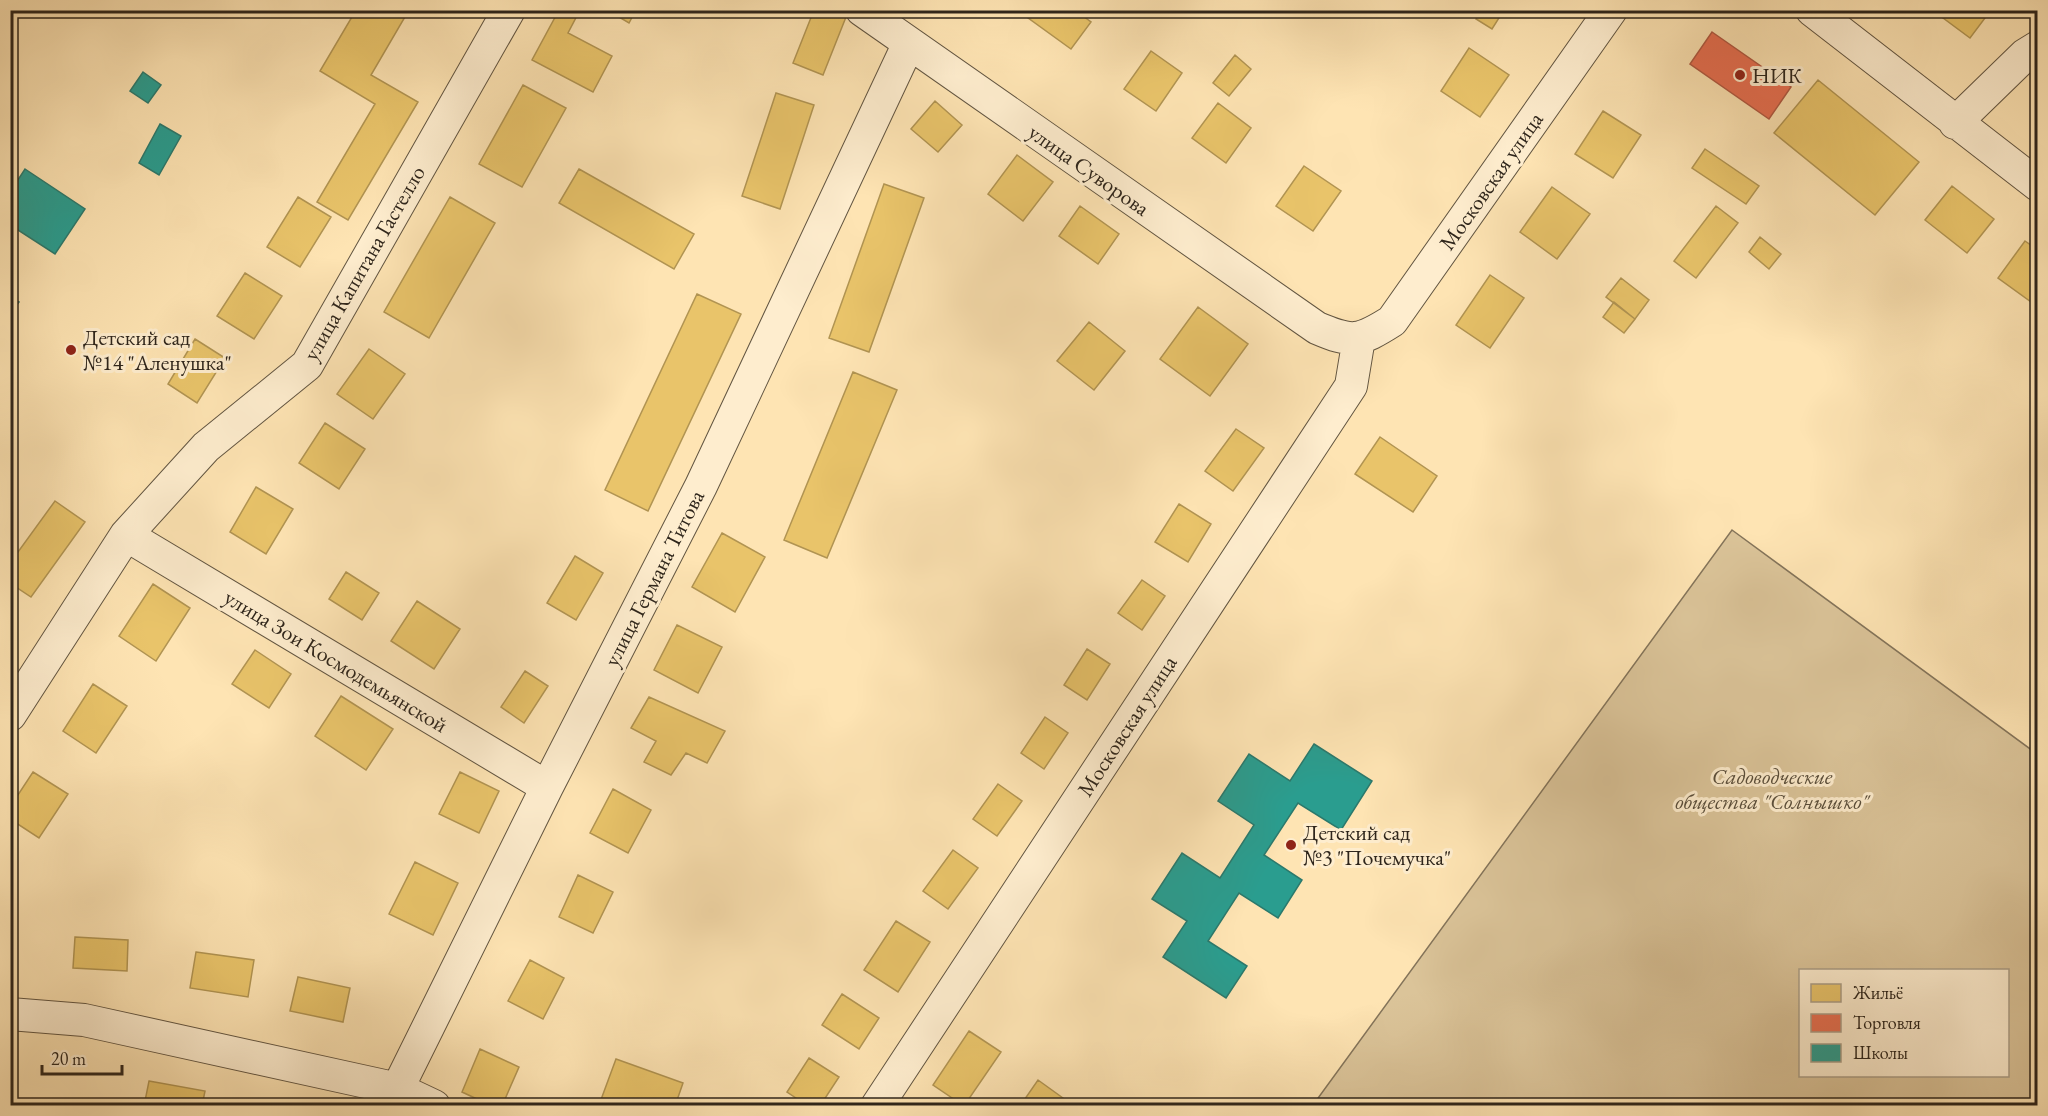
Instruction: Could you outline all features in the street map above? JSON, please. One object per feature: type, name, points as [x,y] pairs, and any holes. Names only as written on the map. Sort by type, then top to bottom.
[{"type":"street","name":"улица Капитана Гастелло","points":[[10,715],[126,536],[206,447],[307,365],[509,10]]},
{"type":"street","name":"улица Суворова","points":[[862,10],[908,45],[1317,328],[1343,339],[1359,338]]},
{"type":"street","name":"Московская улица","points":[[877,1106],[1351,386],[1359,338],[1392,321],[1611,10]]},
{"type":"street","points":[[1812,10],[2037,185]]},
{"type":"street","name":"улица Германа Титова","points":[[394,1097],[547,787],[701,486],[908,45]]},
{"type":"street","points":[[1955,123],[2037,47]]},
{"type":"street","name":"улица Зои Космодемьянской","points":[[126,536],[547,787]]},
{"type":"street","points":[[10,1014],[84,1020],[434,1106]]},
{"type":"green space","name":"Садоводческие общества \"Солнышко\"","points":[[1732,530],[2037,754],[2037,1105],[1313,1105]]},
{"type":"building: Жильё","points":[[356,10],[409,10],[371,75],[418,102],[348,220],[317,202],[375,104],[320,71]]},
{"type":"building: Жильё","points":[[559,10],[580,10],[568,33],[612,56],[593,92],[532,60]]},
{"type":"building: Жильё","points":[[607,10],[636,10],[629,23]]},
{"type":"building: Жильё","points":[[814,10],[848,12],[823,75],[793,63]]},
{"type":"building: Жильё","points":[[1027,10],[1075,10],[1091,22],[1071,49],[1024,15]]},
{"type":"building: Жильё","points":[[1482,10],[1504,10],[1492,29],[1476,19]]},
{"type":"building: Жильё","points":[[1936,10],[1991,10],[1970,38],[1935,12]]},
{"type":"building: Жильё","points":[[1469,48],[1509,75],[1480,117],[1441,91]]},
{"type":"building: Жильё","points":[[1151,51],[1182,73],[1156,111],[1124,89]]},
{"type":"building: Жильё","points":[[1235,55],[1251,69],[1229,96],[1213,83]]},
{"type":"building: Жильё","points":[[1818,80],[1919,162],[1875,215],[1774,133]]},
{"type":"building: Жильё","points":[[523,85],[566,108],[522,187],[479,164]]},
{"type":"building: Жильё","points":[[776,93],[814,105],[780,209],[742,196]]},
{"type":"building: Жильё","points":[[935,101],[962,125],[938,152],[911,129]]},
{"type":"building: Жильё","points":[[1218,103],[1251,128],[1226,163],[1192,138]]},
{"type":"building: Жильё","points":[[1603,111],[1641,135],[1613,178],[1575,154]]},
{"type":"building: Жильё","points":[[1705,149],[1759,186],[1746,204],[1692,168]]},
{"type":"building: Жильё","points":[[1017,155],[1053,182],[1023,221],[988,194]]},
{"type":"building: Жильё","points":[[1304,166],[1341,191],[1313,231],[1276,206]]},
{"type":"building: Жильё","points":[[579,169],[694,234],[674,269],[559,203]]},
{"type":"building: Жильё","points":[[884,184],[924,198],[869,352],[829,338]]},
{"type":"building: Жильё","points":[[1952,186],[1994,219],[1967,253],[1925,220]]},
{"type":"building: Жильё","points":[[1552,187],[1590,214],[1557,259],[1520,232]]},
{"type":"building: Жильё","points":[[298,197],[331,217],[300,267],[267,247]]},
{"type":"building: Жильё","points":[[450,197],[495,223],[429,338],[384,312]]},
{"type":"building: Жильё","points":[[1080,206],[1119,234],[1098,264],[1059,236]]},
{"type":"building: Жильё","points":[[1716,206],[1738,223],[1696,278],[1674,261]]},
{"type":"building: Жильё","points":[[1760,237],[1781,254],[1769,269],[1749,252]]},
{"type":"building: Жильё","points":[[2025,241],[2038,250],[2038,307],[1998,278]]},
{"type":"building: Жильё","points":[[245,273],[282,296],[254,339],[217,316]]},
{"type":"building: Жильё","points":[[1490,275],[1524,298],[1490,348],[1456,325]]},
{"type":"building: Жильё","points":[[1621,278],[1649,300],[1635,319],[1606,297]]},
{"type":"building: Жильё","points":[[697,294],[741,314],[648,511],[605,490]]},
{"type":"building: Жильё","points":[[1614,302],[1635,319],[1624,333],[1603,317]]},
{"type":"building: Жильё","points":[[1198,307],[1248,344],[1210,396],[1160,359]]},
{"type":"building: Жильё","points":[[1089,322],[1125,351],[1094,390],[1057,361]]},
{"type":"building: Жильё","points":[[195,339],[225,358],[197,403],[168,384]]},
{"type":"building: Жильё","points":[[369,349],[405,374],[373,419],[337,394]]},
{"type":"building: Жильё","points":[[853,372],[897,390],[827,558],[784,540]]},
{"type":"building: Жильё","points":[[325,423],[365,449],[339,489],[299,463]]},
{"type":"building: Жильё","points":[[1236,429],[1264,448],[1233,491],[1205,471]]},
{"type":"building: Жильё","points":[[1380,437],[1437,476],[1413,512],[1355,474]]},
{"type":"building: Жильё","points":[[256,487],[293,509],[266,554],[230,532]]},
{"type":"building: Жильё","points":[[55,501],[85,522],[31,597],[10,583],[10,563]]},
{"type":"building: Жильё","points":[[1179,504],[1211,524],[1188,562],[1155,542]]},
{"type":"building: Жильё","points":[[722,533],[765,557],[735,612],[692,587]]},
{"type":"building: Жильё","points":[[575,556],[603,573],[576,620],[547,603]]},
{"type":"building: Жильё","points":[[346,572],[379,593],[362,620],[329,599]]},
{"type":"building: Жильё","points":[[1142,580],[1165,596],[1142,630],[1118,613]]},
{"type":"building: Жильё","points":[[153,584],[190,608],[156,661],[119,636]]},
{"type":"building: Жильё","points":[[417,601],[460,629],[434,669],[391,641]]},
{"type":"building: Жильё","points":[[677,625],[722,647],[698,693],[654,670]]},
{"type":"building: Жильё","points":[[1087,649],[1110,664],[1087,700],[1064,685]]},
{"type":"building: Жильё","points":[[255,650],[291,674],[269,708],[232,684]]},
{"type":"building: Жильё","points":[[525,671],[548,686],[524,723],[501,707]]},
{"type":"building: Жильё","points":[[93,684],[127,706],[96,753],[63,731]]},
{"type":"building: Жильё","points":[[341,696],[393,729],[366,770],[315,736]]},
{"type":"building: Жильё","points":[[649,697],[725,731],[707,763],[686,753],[671,775],[644,762],[656,741],[631,728]]},
{"type":"building: Жильё","points":[[1045,717],[1068,733],[1044,769],[1021,753]]},
{"type":"building: Жильё","points":[[33,772],[68,794],[39,838],[10,819],[10,807]]},
{"type":"building: Жильё","points":[[460,772],[499,791],[479,833],[439,814]]},
{"type":"building: Жильё","points":[[998,784],[1022,801],[997,836],[973,819]]},
{"type":"building: Жильё","points":[[613,789],[651,810],[628,853],[590,833]]},
{"type":"building: Жильё","points":[[953,850],[978,868],[948,909],[923,891]]},
{"type":"building: Жильё","points":[[415,862],[458,883],[433,935],[389,914]]},
{"type":"building: Жильё","points":[[578,875],[613,892],[593,933],[559,917]]},
{"type":"building: Жильё","points":[[896,921],[930,942],[898,992],[864,970]]},
{"type":"building: Жильё","points":[[75,937],[128,940],[127,971],[73,968]]},
{"type":"building: Жильё","points":[[196,952],[254,960],[248,997],[190,988]]},
{"type":"building: Жильё","points":[[530,960],[564,978],[543,1019],[508,1001]]},
{"type":"building: Жильё","points":[[298,977],[350,988],[343,1022],[290,1011]]},
{"type":"building: Жильё","points":[[842,994],[879,1018],[859,1049],[822,1025]]},
{"type":"building: Жильё","points":[[969,1031],[1001,1052],[964,1106],[933,1085]]},
{"type":"building: Жильё","points":[[480,1049],[519,1067],[502,1106],[492,1106],[462,1092]]},
{"type":"building: Жильё","points":[[809,1058],[839,1077],[820,1106],[808,1106],[787,1092]]},
{"type":"building: Жильё","points":[[616,1059],[683,1083],[675,1106],[599,1105]]},
{"type":"building: Жильё","points":[[1038,1080],[1074,1106],[1020,1106]]},
{"type":"building: Жильё","points":[[149,1081],[205,1091],[202,1106],[144,1106]]},
{"type":"building: Жильё","points":[[248,1100],[275,1106],[247,1106]]},
{"type":"building: Торговля","name":"НИК","points":[[1712,32],[1791,87],[1769,119],[1690,64]]},
{"type":"building: Школы","points":[[143,72],[161,85],[148,103],[130,91]]},
{"type":"building: Школы","points":[[160,124],[181,136],[159,175],[139,163]]},
{"type":"building: Школы","points":[[25,169],[85,209],[55,254],[15,228],[10,235],[10,192]]},
{"type":"building: Школы","points":[[10,297],[19,302],[10,314]]},
{"type":"building: Школы","points":[[1314,744],[1372,781],[1341,830],[1298,803],[1264,855],[1302,880],[1278,918],[1239,893],[1208,941],[1247,966],[1226,998],[1163,957],[1187,921],[1152,899],[1182,853],[1220,878],[1254,825],[1218,801],[1249,754],[1290,781]]},
{"type":"place","name":"НИК","points":[[1740,75]]},
{"type":"place","name":"Детский сад №14 \"Аленушка\"","points":[[71,350]]},
{"type":"place","name":"Детский сад №3 \"Почемучка\"","points":[[1291,845]]}]
